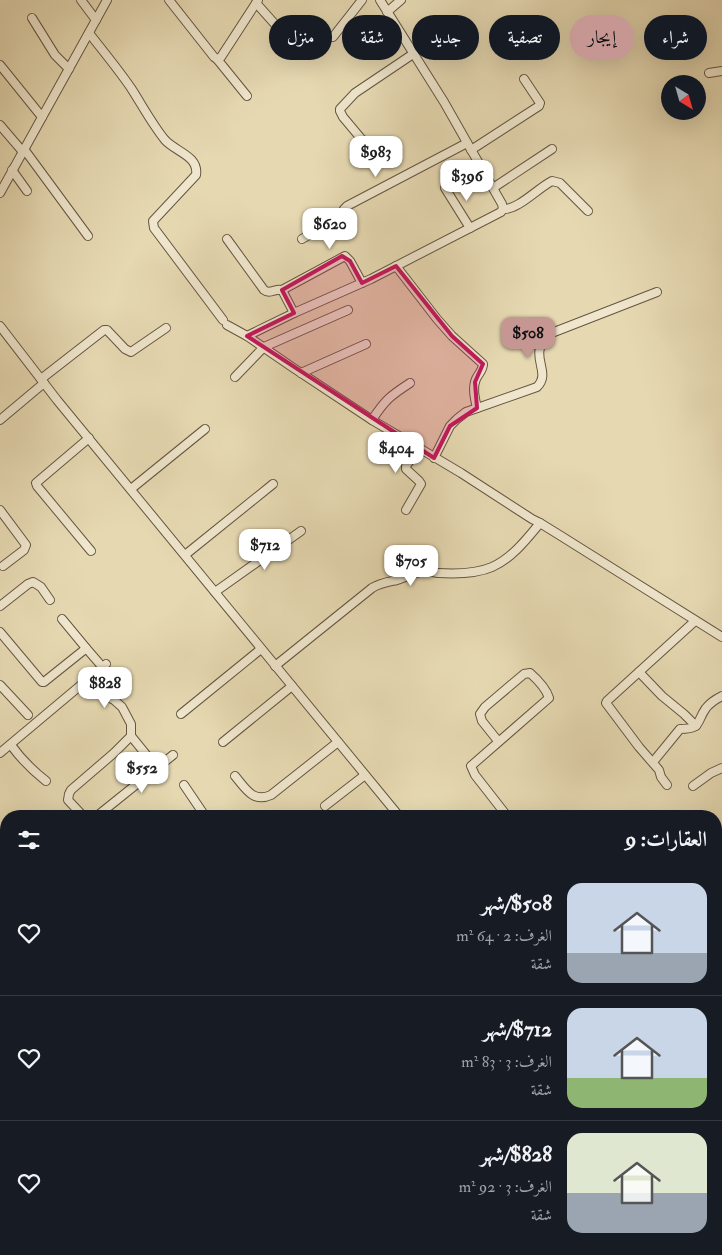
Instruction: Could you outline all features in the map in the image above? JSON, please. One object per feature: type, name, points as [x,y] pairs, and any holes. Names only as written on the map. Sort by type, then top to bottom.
[{"type":"street","points":[[81,0],[96,20]]},
{"type":"street","points":[[0,193],[107,0]]},
{"type":"street","points":[[170,0],[246,96]]},
{"type":"street","points":[[333,37],[362,0]]},
{"type":"street","points":[[380,0],[412,52]]},
{"type":"street","points":[[387,12],[401,0]]},
{"type":"street","points":[[217,59],[221,57],[257,2],[269,16]]},
{"type":"street","points":[[32,18],[55,55],[69,69]]},
{"type":"street","points":[[89,32],[119,70],[165,139],[176,149],[191,158],[195,164],[196,175],[159,214],[152,225],[225,323],[248,336],[372,420],[461,473],[722,637]]},
{"type":"street","points":[[369,148],[342,117],[340,109],[355,94],[412,55]]},
{"type":"street","points":[[417,60],[444,102],[502,204],[503,209]]},
{"type":"street","points":[[0,64],[42,117]]},
{"type":"street","points":[[708,73],[722,71]]},
{"type":"street","points":[[302,239],[336,220],[347,206],[469,146],[539,106],[540,103],[524,79]]},
{"type":"street","points":[[0,125],[24,150],[88,236]]},
{"type":"street","points":[[492,188],[552,149]]},
{"type":"street","points":[[12,170],[27,191]]},
{"type":"street","points":[[248,336],[362,283],[503,209],[515,206],[552,181],[560,183],[588,211]]},
{"type":"street","points":[[445,188],[470,228]]},
{"type":"street","points":[[227,239],[267,292],[282,290],[345,256],[350,260],[362,283]]},
{"type":"street","points":[[396,266],[452,336],[483,364],[474,387],[477,408]]},
{"type":"street","points":[[282,290],[294,313]]},
{"type":"street","points":[[434,458],[450,426],[457,418],[466,412],[537,387],[541,383],[543,378],[539,348],[549,334],[657,292]]},
{"type":"street","points":[[235,376],[264,347],[348,310]]},
{"type":"street","points":[[0,420],[104,330],[107,330],[125,349],[131,352],[166,328]]},
{"type":"street","points":[[1,329],[394,810]]},
{"type":"street","points":[[301,373],[366,344]]},
{"type":"street","points":[[372,420],[388,398],[410,383]]},
{"type":"street","points":[[131,488],[205,429]]},
{"type":"street","points":[[89,438],[36,483],[91,551]]},
{"type":"street","points":[[406,510],[421,484],[406,469],[406,466],[419,448]]},
{"type":"street","points":[[185,555],[273,484]]},
{"type":"street","points":[[0,510],[26,545],[24,550],[3,566]]},
{"type":"street","points":[[275,666],[372,588],[419,572],[461,573],[482,571],[493,567],[514,552],[540,523]]},
{"type":"street","points":[[215,592],[301,531]]},
{"type":"street","points":[[0,606],[33,582],[41,587],[50,600]]},
{"type":"street","points":[[0,753],[86,681],[103,663],[86,648],[62,619]]},
{"type":"street","points":[[667,785],[661,777],[659,770],[606,703],[607,700],[695,621]]},
{"type":"street","points":[[0,632],[42,682],[77,657],[86,648]]},
{"type":"street","points":[[181,714],[261,649]]},
{"type":"street","points":[[639,672],[662,696],[696,726]]},
{"type":"street","points":[[498,741],[482,721],[480,714],[485,707],[524,674],[530,674],[538,680],[549,698],[471,766],[475,776],[502,810]]},
{"type":"street","points":[[86,681],[99,693],[114,700],[122,707],[131,724],[131,736],[157,768]]},
{"type":"street","points":[[0,685],[28,715]]},
{"type":"street","points":[[223,742],[292,686]]},
{"type":"street","points":[[680,729],[689,729],[696,726],[706,708],[722,696]]},
{"type":"street","points":[[653,762],[680,729],[682,712]]},
{"type":"street","points":[[77,810],[68,800],[69,794],[131,736]]},
{"type":"street","points":[[235,776],[251,794],[258,798],[264,798],[271,795],[338,742]]},
{"type":"street","points":[[11,745],[23,761],[46,781]]},
{"type":"street","points":[[104,810],[173,754]]},
{"type":"street","points":[[693,786],[710,773],[722,768]]},
{"type":"street","points":[[325,806],[365,776]]},
{"type":"street","points":[[184,785],[202,810]]},
{"type":"highlighted area","points":[[342,256],[350,261],[362,283],[396,266],[452,336],[483,364],[475,382],[477,408],[450,426],[434,458],[247,336],[294,313],[282,290]]}]
